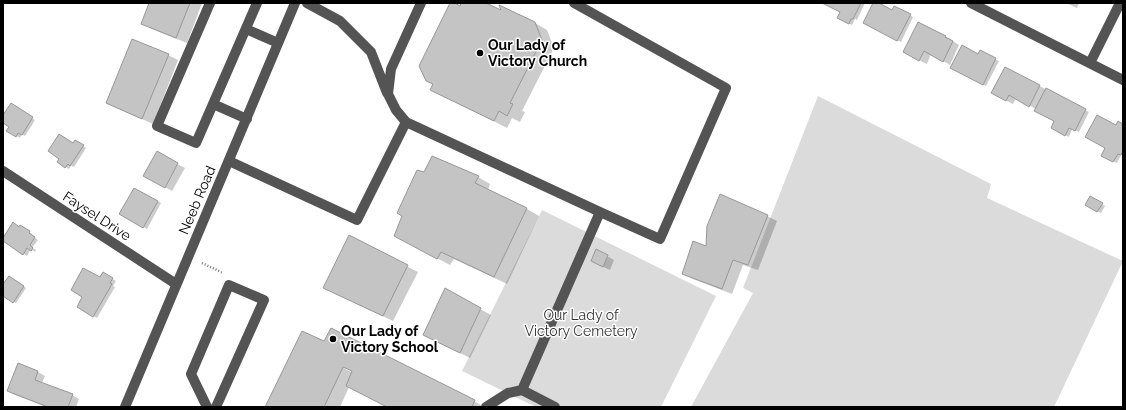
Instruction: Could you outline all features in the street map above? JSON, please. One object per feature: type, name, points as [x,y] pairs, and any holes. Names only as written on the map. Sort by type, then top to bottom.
[{"type":"street","points":[[210,3],[157,126],[196,143],[257,3]]},
{"type":"street","name":"Neeb Road","points":[[125,407],[295,3]]},
{"type":"street","points":[[307,3],[340,21],[371,52],[388,94],[396,110],[406,122],[660,239],[726,88],[574,3]]},
{"type":"street","points":[[388,94],[391,69],[420,3]]},
{"type":"street","points":[[971,3],[1123,80]]},
{"type":"street","points":[[1090,63],[1120,3]]},
{"type":"street","points":[[246,29],[278,43]]},
{"type":"street","points":[[213,104],[247,119]]},
{"type":"street","points":[[229,161],[357,220],[406,122]]},
{"type":"street","name":"Faysel Drive","points":[[3,172],[176,284]]},
{"type":"street","points":[[522,390],[600,212]]},
{"type":"street","points":[[207,407],[190,374],[229,284],[264,300],[216,407]]},
{"type":"street","points":[[486,407],[508,393],[522,390],[555,407]]},
{"type":"path","points":[[202,263],[223,273]]},
{"type":"green space","points":[[818,96],[991,184],[987,198],[1123,261],[1054,407],[691,407],[753,293],[743,288]]},
{"type":"green space","name":"Our Lady of Victory Cemetery","points":[[542,210],[716,296],[661,407],[536,407],[462,371]]},
{"type":"building","points":[[149,3],[190,3],[176,38],[141,24]]},
{"type":"building","name":"Our Lady of Victory Church","points":[[450,3],[455,3],[460,6],[461,3],[486,3],[501,10],[499,5],[535,22],[542,40],[510,103],[513,104],[507,116],[499,111],[494,121],[430,90],[433,84],[426,81],[419,66]]},
{"type":"building","points":[[822,3],[861,3],[849,24],[837,18],[840,12]]},
{"type":"building","points":[[873,3],[879,3],[892,10],[894,6],[911,14],[897,41],[863,23]]},
{"type":"building","points":[[918,22],[953,41],[943,62],[924,51],[919,61],[903,52]]},
{"type":"building","points":[[132,39],[169,54],[142,119],[106,103]]},
{"type":"building","points":[[962,45],[978,54],[980,50],[996,58],[983,85],[950,68]]},
{"type":"building","points":[[1005,67],[1040,85],[1029,107],[1009,95],[1006,101],[991,93]]},
{"type":"building","points":[[1046,88],[1086,109],[1075,131],[1069,128],[1065,136],[1051,128],[1054,121],[1034,111]]},
{"type":"building","points":[[11,103],[33,117],[22,135],[18,133],[16,137],[6,131],[9,127],[3,123],[3,115]]},
{"type":"building","points":[[1097,115],[1116,125],[1118,121],[1123,124],[1123,151],[1121,155],[1118,154],[1113,162],[1101,156],[1105,148],[1085,137]]},
{"type":"building","points":[[59,134],[73,143],[75,140],[84,145],[70,166],[68,164],[65,168],[57,162],[59,159],[48,151]]},
{"type":"building","points":[[157,151],[178,163],[165,188],[143,176]]},
{"type":"building","points":[[432,156],[479,176],[475,183],[527,208],[494,277],[441,252],[437,259],[394,236],[402,216],[397,213],[417,170],[424,172]]},
{"type":"building","points":[[134,188],[158,201],[143,228],[119,214]]},
{"type":"building","points":[[720,194],[768,215],[748,265],[733,260],[722,289],[682,274],[693,241],[706,246],[707,226]]},
{"type":"building","points":[[1090,196],[1103,203],[1097,212],[1085,205]]},
{"type":"building","points":[[13,222],[19,227],[20,225],[30,231],[29,233],[35,237],[30,245],[33,248],[31,251],[27,248],[23,255],[3,241],[3,238]]},
{"type":"building","points":[[349,235],[408,265],[383,316],[323,288]]},
{"type":"building","points":[[596,249],[608,255],[603,267],[591,261]]},
{"type":"building","points":[[83,268],[100,277],[103,272],[113,278],[110,283],[112,284],[93,317],[77,307],[82,297],[71,290]]},
{"type":"building","points":[[9,276],[24,286],[13,303],[3,296],[3,284]]},
{"type":"building","points":[[445,288],[481,308],[460,353],[423,335]]},
{"type":"building","name":"Our Lady of Victory School","points":[[331,328],[475,400],[472,407],[387,407],[346,386],[352,371],[343,367],[324,407],[265,407],[302,331],[324,341]]},
{"type":"building","points":[[18,363],[38,371],[35,380],[73,394],[68,407],[48,407],[7,391]]},
{"type":"place","name":"Our Lady of Victory Church","points":[[480,53]]},
{"type":"place","name":"Our Lady of Victory School","points":[[333,339]]}]
